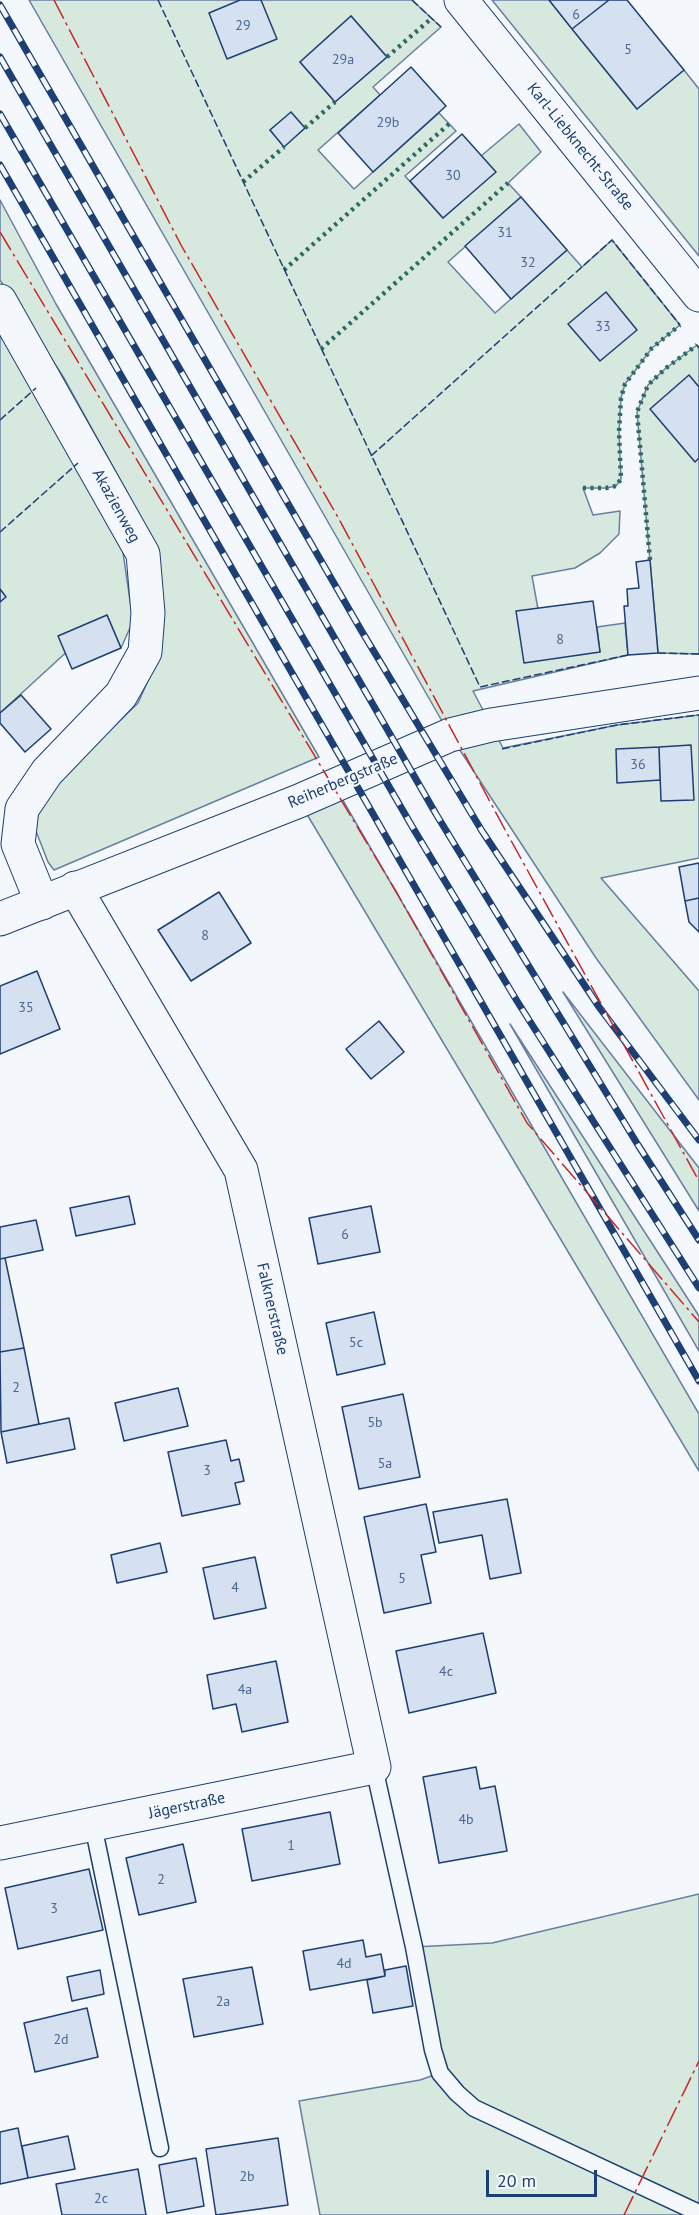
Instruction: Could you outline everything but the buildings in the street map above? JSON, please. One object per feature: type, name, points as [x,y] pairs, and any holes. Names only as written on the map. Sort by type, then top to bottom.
[{"type":"street","name":"Karl-Liebknecht-Straße","points":[[461,0],[699,295]]},
{"type":"street","name":"Akazienweg","points":[[0,301],[143,554],[148,613],[145,652],[121,695],[46,772],[22,809],[18,844],[42,903]]},
{"type":"street","name":"Reiherbergstraße","points":[[0,919],[299,801],[450,735],[491,725],[699,693]]},
{"type":"street","name":"Falknerstraße","points":[[75,888],[241,1170],[374,1767]]},
{"type":"street","name":"Jägerstraße","points":[[0,1843],[374,1767]]},
{"type":"lane","points":[[374,1767],[414,1947],[433,2050],[441,2073],[457,2093],[474,2108],[699,2212]]},
{"type":"lane","points":[[93,1825],[160,2148]]},
{"type":"shaded area","points":[[29,0],[412,0],[441,27],[373,87],[380,95],[318,150],[354,189],[439,113],[456,131],[405,176],[443,218],[495,172],[481,156],[519,124],[541,152],[508,183],[521,197],[448,262],[495,313],[567,250],[582,267],[612,240],[680,325],[652,348],[625,384],[621,398],[619,432],[621,479],[616,486],[583,488],[593,515],[620,511],[619,534],[600,553],[575,568],[532,576],[538,609],[600,652],[597,627],[625,623],[628,655],[473,691],[503,748],[617,725],[699,715],[699,858],[601,878],[699,991],[699,1100],[596,958],[450,735]],"holes":[[[351,16],[387,57],[335,102],[300,62]],[[291,113],[305,128],[284,146],[270,130]]]},
{"type":"shaded area","points":[[492,0],[549,0],[637,109],[684,70],[699,89],[699,256]]},
{"type":"shaded area","points":[[0,200],[56,304],[319,757],[54,870],[48,862],[34,826],[38,807],[57,782],[138,703],[156,663],[158,565],[142,519],[64,378],[0,280]]},
{"type":"shaded area","points":[[0,331],[121,539],[133,621],[121,648],[107,615],[0,713]]},
{"type":"shaded area","points":[[697,345],[699,348],[699,654],[658,653],[637,412],[648,385]]},
{"type":"shaded area","points":[[334,785],[699,1414],[699,1471],[299,801]]},
{"type":"shaded area","points":[[563,992],[699,1168],[699,1211]]},
{"type":"shaded area","points":[[510,1024],[699,1316],[699,1351]]},
{"type":"shaded area","points":[[699,1894],[699,2215],[320,2215],[299,2101],[420,2080],[440,2073],[414,1947],[492,1943]]},
{"type":"railway","points":[[0,5],[361,630],[482,831],[599,1007],[699,1140]]},
{"type":"railway","points":[[0,57],[436,814],[638,1145],[699,1240]]},
{"type":"railway","points":[[0,114],[413,828],[517,1001],[699,1288]]},
{"type":"railway","points":[[0,165],[699,1381]]},
{"type":"hedge","points":[[387,57],[432,18]]},
{"type":"hedge","points":[[305,128],[335,102]]},
{"type":"hedge","points":[[284,270],[449,124]]},
{"type":"hedge","points":[[243,182],[284,147]]},
{"type":"hedge","points":[[321,349],[508,183]]},
{"type":"hedge","points":[[583,488],[616,486],[621,479],[619,432],[621,398],[625,384],[652,348],[680,325]]},
{"type":"hedge","points":[[650,560],[637,412],[648,385],[697,345]]},
{"type":"fence","points":[[158,0],[480,687],[628,655]]},
{"type":"fence","points":[[412,0],[441,27]]},
{"type":"fence","points":[[371,456],[612,240],[680,325]]},
{"type":"fence","points":[[0,420],[36,388]]},
{"type":"fence","points":[[0,532],[78,463]]},
{"type":"fence","points":[[658,653],[699,654]]},
{"type":"fence","points":[[502,749],[617,725],[699,715]]},
{"type":"power","points":[[54,0],[181,245],[339,519],[503,826],[699,1181]]},
{"type":"power","points":[[0,232],[397,893],[527,1123],[699,1322]]},
{"type":"power","points":[[624,2215],[699,2061]]}]
